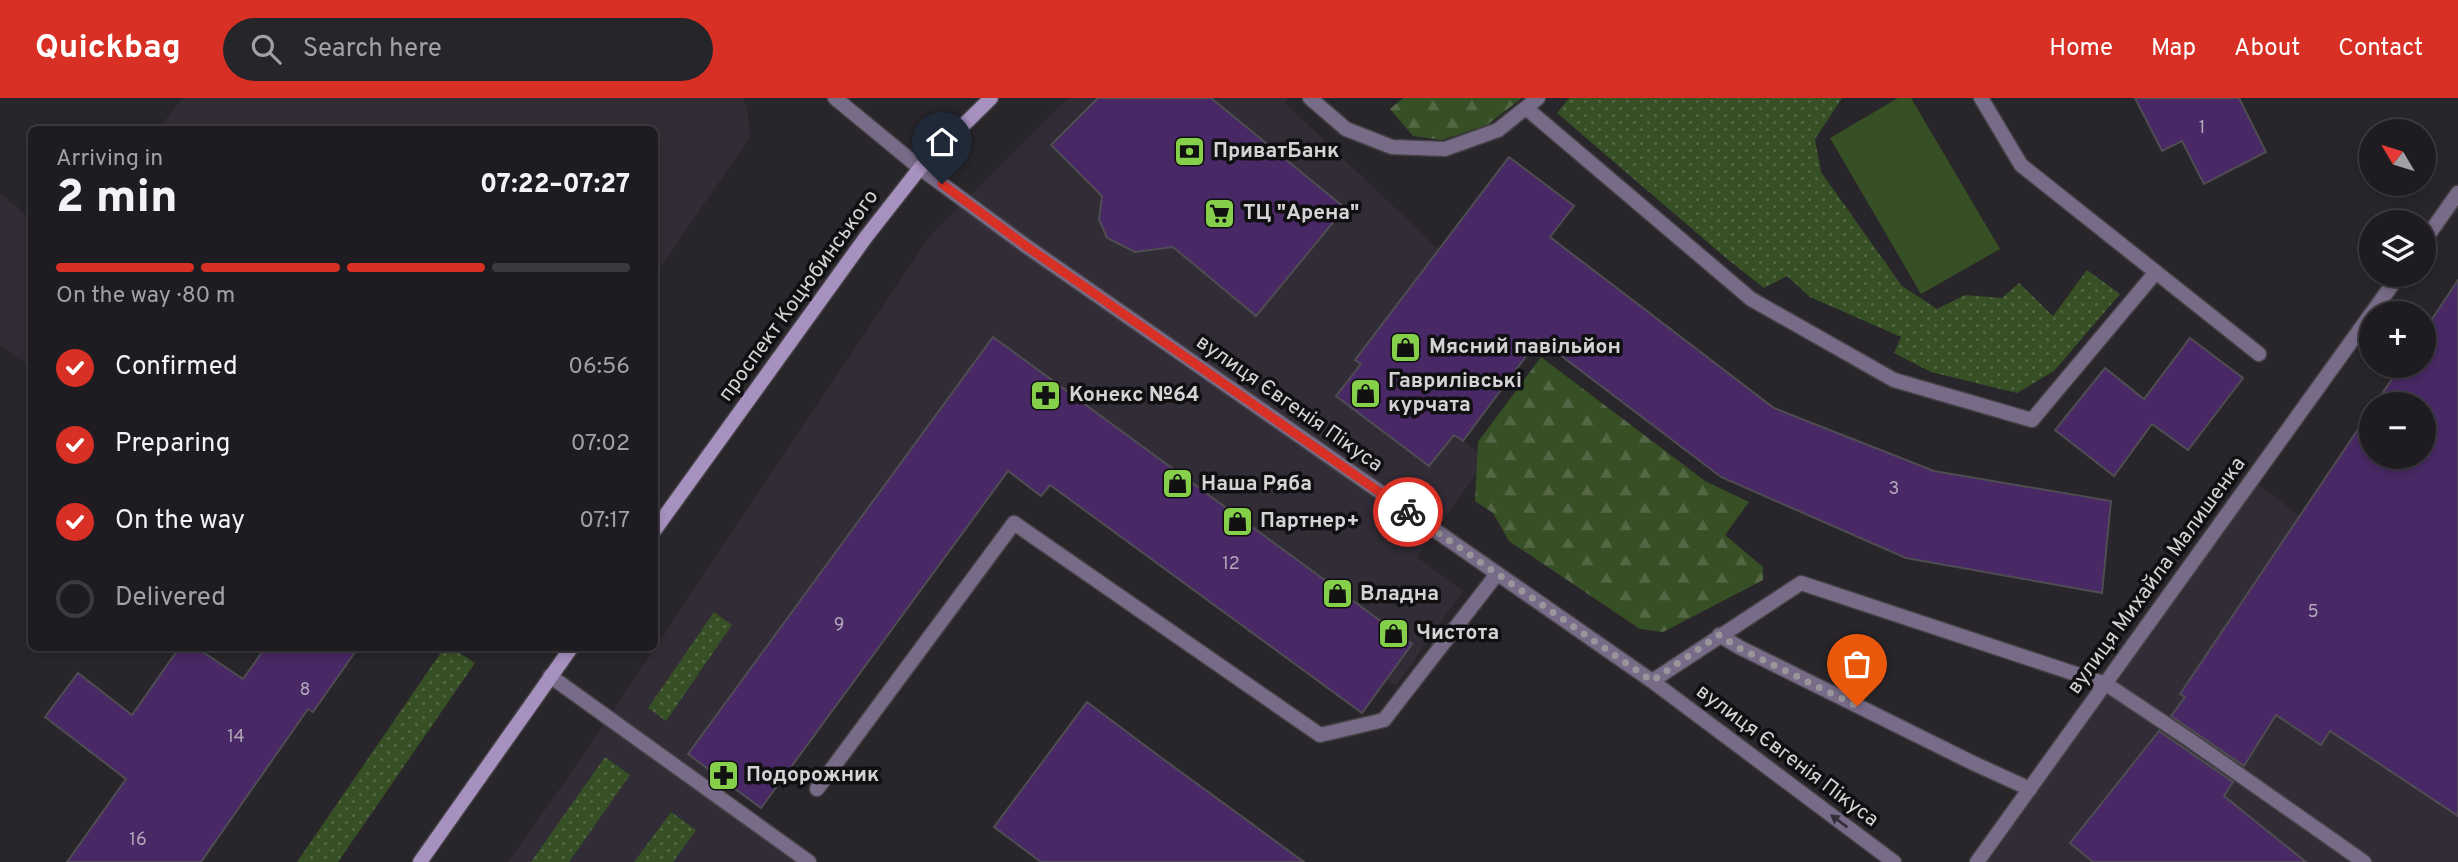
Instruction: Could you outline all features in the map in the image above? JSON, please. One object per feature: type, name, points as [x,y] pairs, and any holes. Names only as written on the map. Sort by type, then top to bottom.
[{"type":"main road","name":"проспект Коцюбинського","points":[[658,525],[859,247],[920,168],[991,98]]},
{"type":"main road","points":[[420,862],[569,651]]},
{"type":"street","name":"вулиця Євгенія Пікуса","points":[[835,98],[920,168],[1026,246],[1652,681],[1894,862]]},
{"type":"street","points":[[1310,98],[1346,129],[1392,147],[1445,149],[1498,130],[1538,98]]},
{"type":"street","points":[[1981,98],[2021,165],[2259,354]]},
{"type":"street","points":[[1526,108],[1751,299],[1894,380],[2032,420],[2156,272]]},
{"type":"street","points":[[2436,224],[2458,193]]},
{"type":"street","name":"вулиця Михайла Малишенка","points":[[1978,862],[2359,331]]},
{"type":"street","points":[[817,789],[1014,523],[1320,735],[1384,720],[1497,574]]},
{"type":"street","points":[[1652,681],[1801,583],[2106,684],[2364,862]]},
{"type":"street","points":[[1719,635],[1739,648],[2030,789]]},
{"type":"street","points":[[551,676],[809,862]]},
{"type":"shaded area","points":[[183,98],[743,98],[747,106],[750,137],[658,271],[658,126],[160,126]]},
{"type":"shaded area","points":[[1068,98],[1290,98],[1285,103],[1439,250],[1355,359],[1487,459],[1417,557],[1463,591],[1396,686],[1006,407],[711,791],[809,862],[508,862],[653,651],[658,651],[658,643],[930,236]]},
{"type":"shaded area","points":[[0,193],[28,217],[28,365],[0,345]]},
{"type":"shaded area","points":[[2252,480],[2300,516],[2458,580],[2458,862],[1977,862]]},
{"type":"green space","points":[[1403,98],[1522,98],[1487,125],[1442,140],[1413,136],[1390,109]]},
{"type":"green space","points":[[1569,98],[1842,98],[1815,139],[1821,172],[1902,286],[1937,309],[1965,295],[2002,298],[2019,283],[2053,316],[2087,270],[2120,294],[2054,371],[2017,393],[1931,372],[1894,353],[1901,337],[1810,297],[1787,276],[1764,288],[1557,113]]},
{"type":"green space","points":[[1898,98],[1911,98],[2000,249],[1921,294],[1830,138]]},
{"type":"green space","points":[[1541,357],[1705,481],[1749,502],[1725,535],[1763,567],[1763,580],[1663,632],[1640,629],[1509,541],[1493,513],[1475,501],[1478,442]]},
{"type":"green space","points":[[714,612],[732,625],[666,721],[648,708]]},
{"type":"green space","points":[[442,651],[457,651],[475,663],[338,862],[297,862]]},
{"type":"green space","points":[[605,757],[630,775],[569,862],[531,862]]},
{"type":"green space","points":[[671,812],[696,830],[673,862],[634,862]]},
{"type":"building","name":"ТЦ \"Арена\"","points":[[1098,98],[1211,98],[1345,208],[1256,316],[1173,247],[1135,252],[1107,238],[1099,219],[1102,196],[1051,145]]},
{"type":"building","points":[[2135,98],[2239,98],[2266,152],[2204,184],[2182,141],[2162,151]]},
{"type":"building","points":[[1509,157],[1574,206],[1550,237],[1774,408],[1934,471],[2111,501],[2102,593],[1906,558],[1721,477],[1539,339],[1463,441],[1454,435],[1429,466],[1336,396],[1361,364],[1355,360]]},
{"type":"building","points":[[2458,280],[2458,816],[2330,731],[2321,745],[2276,715],[2244,766],[2171,716],[2185,697],[2180,694],[2359,428],[2359,469],[2436,469],[2436,392],[2383,392],[2393,378],[2436,378],[2436,313]]},
{"type":"building","points":[[993,337],[1412,644],[1362,713],[1050,485],[1041,496],[1008,471],[761,808],[688,754]]},
{"type":"building","points":[[2190,338],[2243,378],[2188,450],[2152,424],[2114,476],[2055,430],[2105,368],[2144,399]]},
{"type":"building","points":[[177,651],[201,651],[243,679],[263,651],[356,651],[313,712],[308,709],[201,862],[67,862],[126,779],[45,717],[78,673],[132,715]]},
{"type":"building","points":[[1087,702],[1304,862],[1041,862],[994,827]]},
{"type":"building","points":[[2159,731],[2233,782],[2224,796],[2306,862],[2093,862],[2070,843]]},
{"type":"way so far","points":[[1408,512],[1652,681],[1719,635],[1739,648],[1857,706]]},
{"type":"place","name":"ПриватБанк","points":[[1190,151]]},
{"type":"place","name":"ТЦ \"Арена\"","points":[[1220,213]]},
{"type":"place","name":"Мясний павільйон","points":[[1406,347]]},
{"type":"place","name":"Гаврилівські курчата","points":[[1365,393]]},
{"type":"place","name":"Конекс №64","points":[[1046,395]]},
{"type":"place","name":"Наша Ряба","points":[[1178,484]]},
{"type":"place","name":"Партнер+","points":[[1237,521]]},
{"type":"place","name":"Владна","points":[[1337,594]]},
{"type":"place","name":"Чистота","points":[[1393,633]]},
{"type":"place","name":"Подорожник","points":[[723,775]]},
{"type":"route","points":[[942,184],[1026,246],[1408,512]]}]
